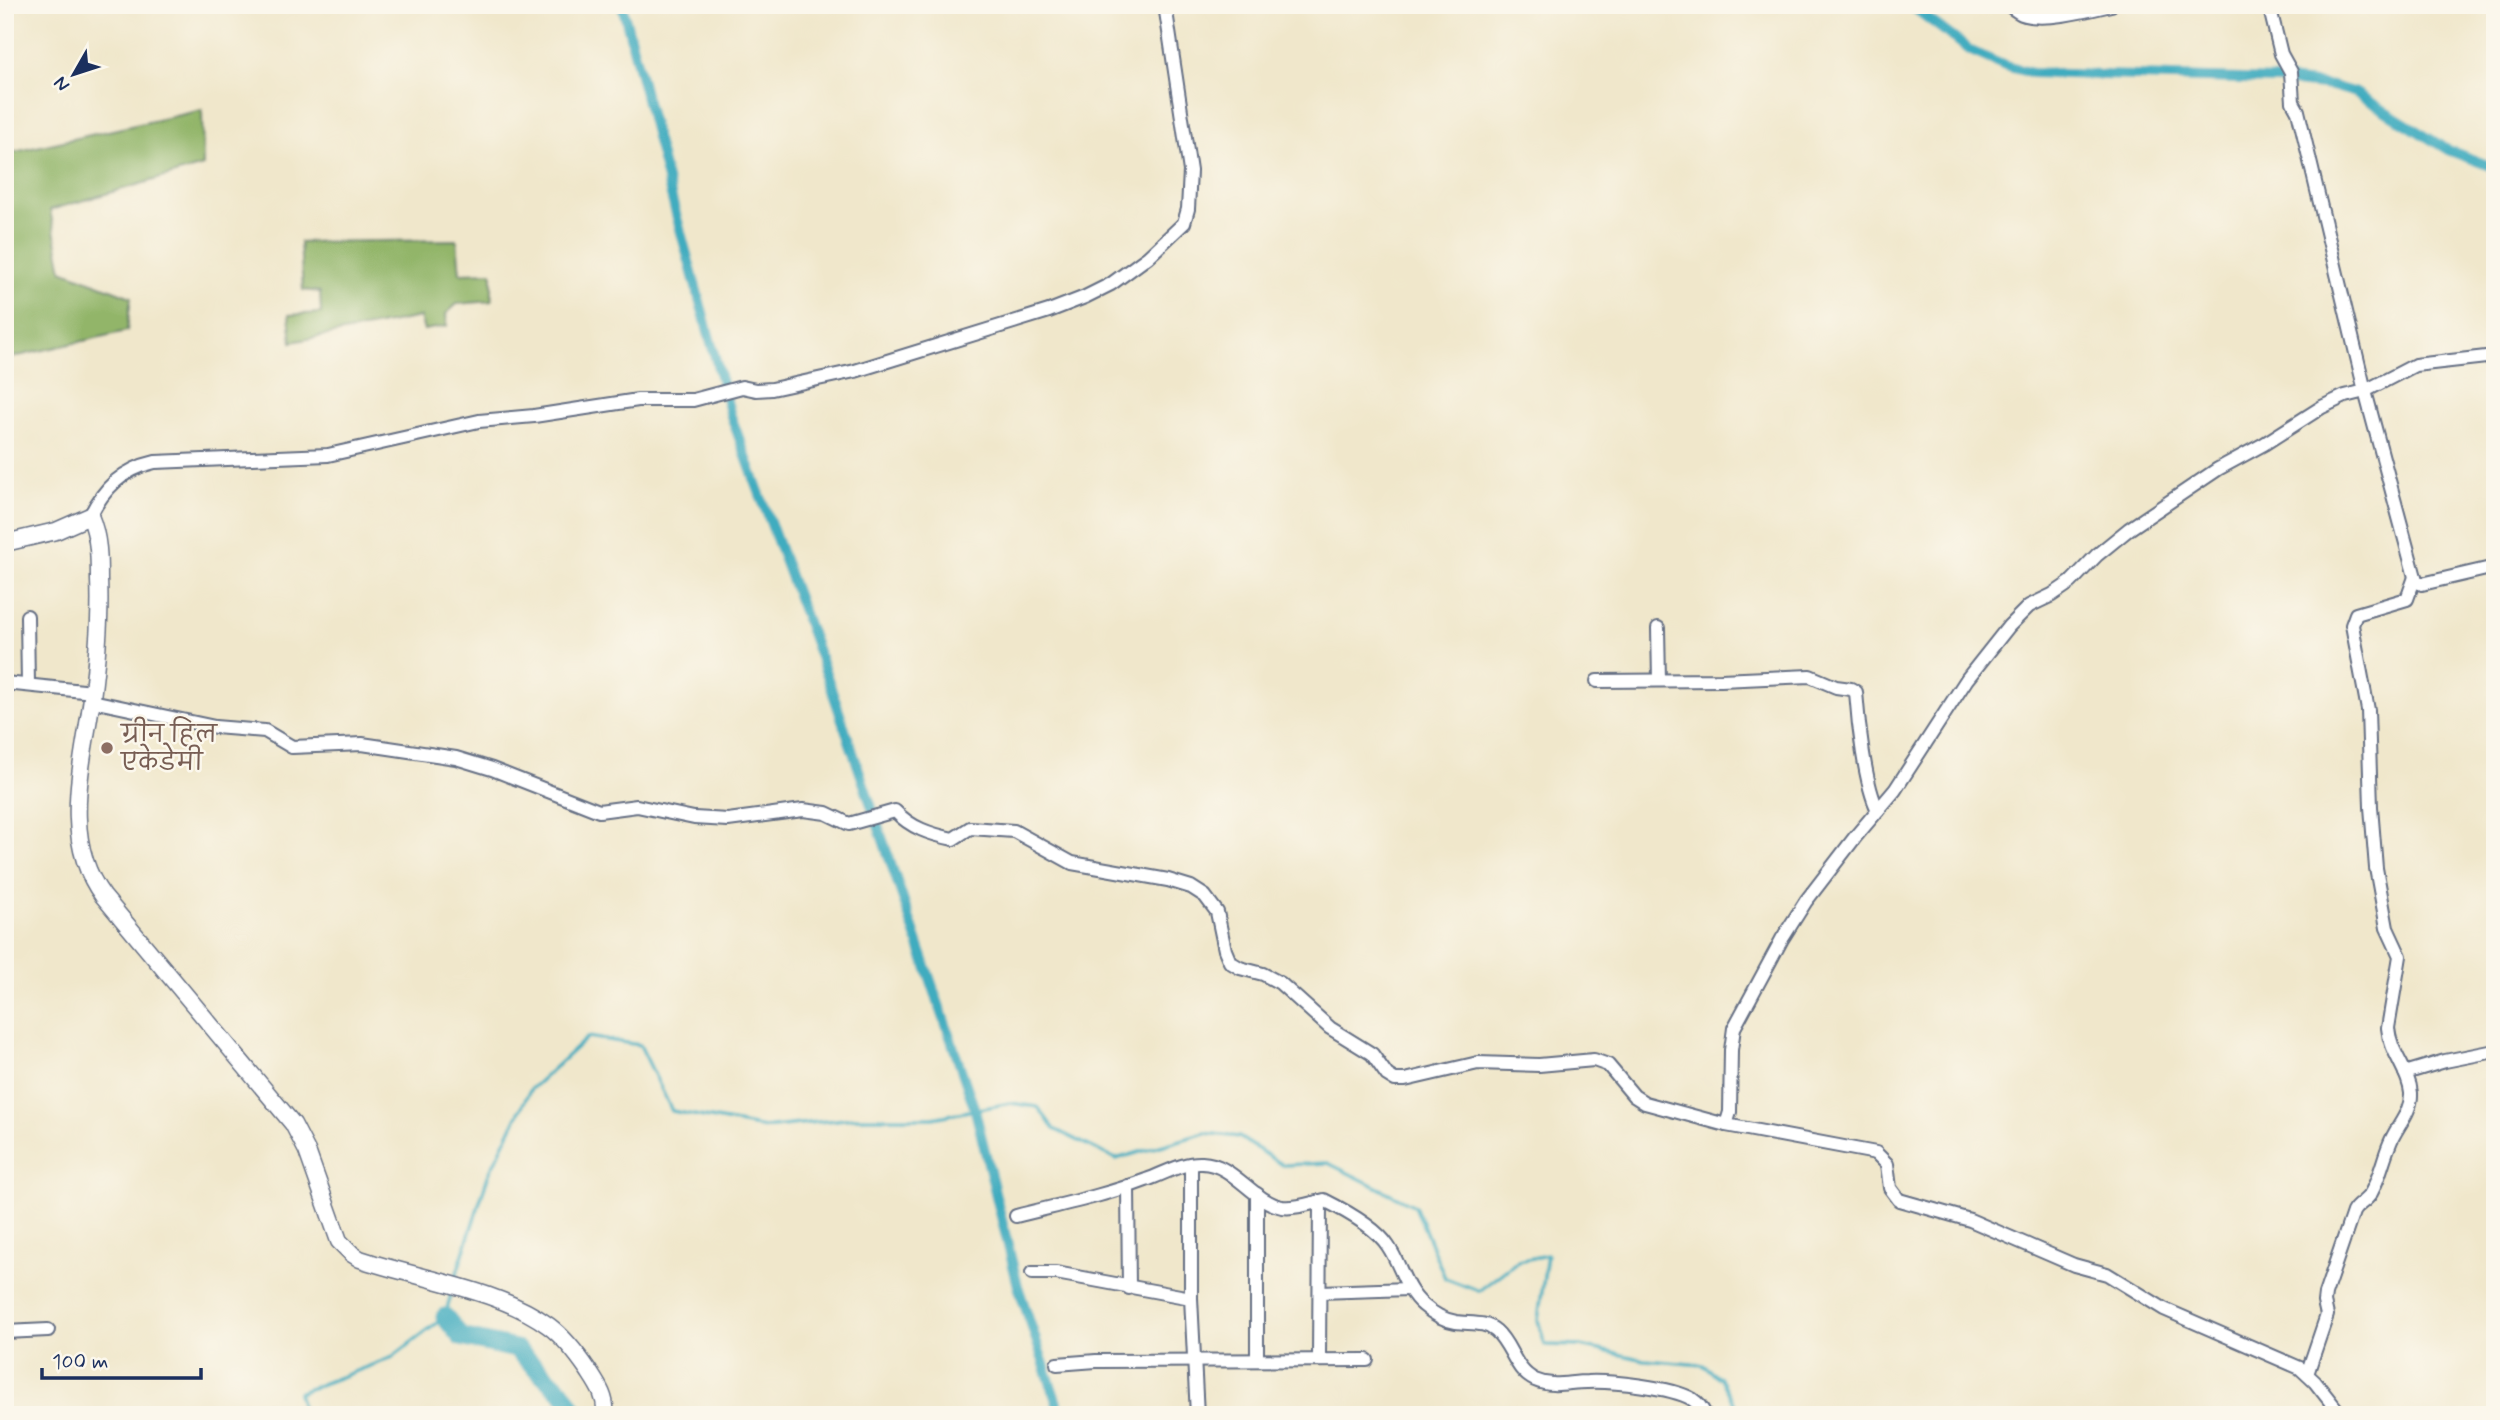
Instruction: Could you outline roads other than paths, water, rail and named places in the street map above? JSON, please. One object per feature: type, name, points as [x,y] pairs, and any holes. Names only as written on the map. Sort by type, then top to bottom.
[{"type":"street","points":[[5,542],[56,531],[90,516],[100,498],[116,480],[132,469],[155,462],[328,455],[479,421],[534,416],[638,400],[699,399],[736,388],[762,391],[855,371],[1049,311],[1111,284],[1171,237],[1186,216],[1191,201],[1165,5]]},
{"type":"street","points":[[2008,5],[2024,14],[2037,16],[2111,5]]},
{"type":"street","points":[[2269,5],[2281,54],[2291,72],[2293,102],[2298,111],[2365,391],[2415,578],[2422,584],[2495,567]]},
{"type":"street","points":[[1726,1125],[1730,1112],[1734,1028],[1769,962],[1806,901],[1895,790],[1967,679],[2009,626],[2029,606],[2052,596],[2071,582],[2097,555],[2129,529],[2218,469],[2322,407],[2345,396],[2365,391],[2415,365],[2495,356]]},
{"type":"street","points":[[90,516],[98,544],[100,593],[78,822],[80,844],[90,877],[116,912],[293,1124],[307,1151],[335,1231],[345,1248],[360,1259],[475,1293],[532,1315],[563,1339],[578,1355],[601,1389],[605,1415]]},
{"type":"street","points":[[2307,1374],[2314,1361],[2327,1315],[2325,1294],[2353,1212],[2374,1188],[2390,1142],[2408,1106],[2411,1092],[2389,1038],[2388,1028],[2400,956],[2387,929],[2376,868],[2368,710],[2352,625],[2356,614],[2407,599],[2415,578]]},
{"type":"street","points":[[27,616],[28,685]]},
{"type":"street","points":[[1658,628],[1659,680]]},
{"type":"street","points":[[1598,681],[1810,676],[1836,687],[1851,688],[1856,692],[1868,775],[1873,801],[1878,810]]},
{"type":"street","points":[[5,683],[92,696],[186,722],[265,731],[292,747],[362,744],[456,758],[492,769],[593,810],[606,811],[637,806],[694,818],[728,820],[803,810],[826,813],[849,824],[895,811],[907,824],[953,839],[970,828],[1014,831],[1072,863],[1168,880],[1191,887],[1205,897],[1217,912],[1230,962],[1280,983],[1330,1028],[1366,1049],[1395,1080],[1478,1063],[1539,1065],[1594,1060],[1612,1069],[1640,1101],[1726,1125],[1876,1153],[1887,1164],[1890,1188],[1899,1200],[1970,1220],[2074,1265],[2107,1274],[2164,1309],[2287,1362],[2307,1374],[2341,1415]]},
{"type":"street","points":[[2405,1073],[2445,1060],[2495,1051]]},
{"type":"street","points":[[1016,1216],[1128,1186],[1180,1166],[1203,1163],[1219,1168],[1257,1194],[1282,1207],[1301,1206],[1324,1200],[1346,1211],[1387,1244],[1409,1289],[1421,1303],[1434,1314],[1453,1322],[1489,1325],[1502,1336],[1517,1364],[1527,1376],[1556,1385],[1588,1382],[1667,1391],[1691,1398],[1705,1415]]},
{"type":"street","points":[[1191,1164],[1191,1298],[1197,1415]]},
{"type":"street","points":[[1128,1186],[1129,1288]]},
{"type":"street","points":[[1257,1194],[1257,1360]]},
{"type":"street","points":[[1319,1360],[1320,1201]]},
{"type":"street","points":[[1032,1273],[1056,1273],[1191,1298]]},
{"type":"street","points":[[1320,1292],[1409,1289]]},
{"type":"street","points":[[5,1332],[48,1330]]},
{"type":"street","points":[[1057,1364],[1096,1361],[1367,1360]]},
{"type":"waterway","points":[[622,5],[731,416],[827,676],[975,1110],[1018,1286],[1061,1415]]},
{"type":"waterway","points":[[1910,5],[1971,51],[2005,66],[2032,73],[2278,80],[2332,86],[2356,93],[2448,150],[2495,168]]},
{"type":"waterway","points":[[455,1279],[488,1176],[530,1090],[588,1037],[640,1045],[672,1111],[764,1128],[854,1118],[933,1118],[1010,1103],[1038,1107],[1054,1129],[1116,1159],[1205,1133],[1239,1137],[1283,1165],[1328,1163],[1415,1206],[1445,1278],[1479,1291],[1518,1261],[1547,1255],[1538,1320],[1545,1345],[1581,1346],[1645,1360],[1703,1365],[1721,1379],[1741,1415]]},
{"type":"waterway","points":[[304,1415],[298,1393],[391,1358],[445,1317],[452,1290]]},
{"type":"waterway","points":[[445,1317],[461,1337],[516,1349],[564,1394],[576,1415]]},
{"type":"place","name":"ग्रीन हिल एकेडेमी","points":[[107,748]]}]
